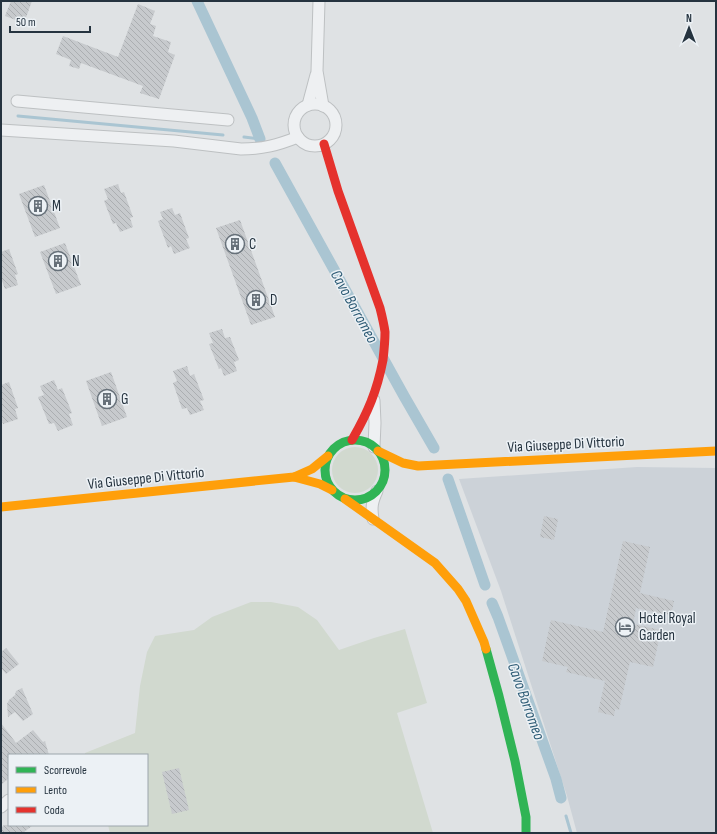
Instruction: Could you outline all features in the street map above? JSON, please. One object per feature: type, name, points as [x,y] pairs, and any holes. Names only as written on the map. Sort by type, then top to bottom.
[{"type":"main road","points":[[324,144],[332,174],[379,304],[385,335],[379,380],[374,397],[352,440]]},
{"type":"main road","points":[[418,466],[403,463],[364,442],[352,440],[342,443],[333,449],[328,456],[325,466],[325,474],[332,490],[339,496],[435,563],[458,589],[466,601],[484,642],[499,696],[515,761],[526,817],[526,833]]},
{"type":"main road","points":[[376,449],[383,459],[385,470],[384,477],[379,488]]},
{"type":"main road","name":"Via Giuseppe Di Vittorio","points":[[418,466],[716,451]]},
{"type":"main road","name":"Via Giuseppe Di Vittorio","points":[[1,507],[294,477],[318,466],[328,456]]},
{"type":"main road","points":[[345,499],[363,499],[372,495],[396,474],[418,466]]},
{"type":"main road","name":"Via Giuseppe Di Vittorio","points":[[294,477],[320,484],[332,490]]},
{"type":"street","points":[[319,1],[317,71],[323,106]]},
{"type":"street","points":[[308,105],[317,71]]},
{"type":"street","points":[[17,102],[228,120]]},
{"type":"street","points":[[313,104],[323,106],[329,109],[336,121],[334,135],[324,144],[309,146],[298,137],[295,132],[295,119],[302,108],[308,105],[313,104]]},
{"type":"street","points":[[1,130],[174,140],[241,149],[275,146],[298,137]]},
{"type":"street","points":[[374,397],[376,449]]},
{"type":"street","points":[[373,519],[371,510],[379,488]]},
{"type":"shaded area","points":[[350,447],[360,447],[368,451],[374,457],[378,465],[378,475],[374,483],[368,489],[360,493],[350,493],[342,489],[336,483],[332,475],[332,465],[336,457],[342,451]]},
{"type":"shaded area","points":[[637,467],[716,468],[716,833],[577,833],[567,796],[501,591],[459,479]]},
{"type":"shaded area","points":[[251,602],[271,602],[298,607],[317,620],[339,650],[405,629],[427,703],[397,713],[433,833],[110,833],[108,826],[148,826],[148,754],[85,753],[135,733],[140,686],[147,652],[155,636],[194,630],[212,617]]},
{"type":"building","points":[[11,1],[32,1],[24,23],[5,16]]},
{"type":"building","points":[[138,4],[155,11],[150,24],[156,26],[153,36],[171,42],[168,52],[175,55],[159,99],[140,93],[143,86],[81,63],[79,69],[69,66],[71,60],[56,54],[63,36],[118,57]]},
{"type":"building","points":[[118,184],[121,193],[124,192],[133,217],[130,218],[133,227],[120,232],[116,223],[113,224],[104,201],[108,199],[104,189]]},
{"type":"building","name":"M","points":[[44,185],[60,228],[35,237],[19,194]]},
{"type":"building","points":[[172,208],[175,215],[180,213],[189,238],[186,239],[190,248],[174,254],[171,246],[168,248],[158,221],[163,219],[160,212]]},
{"type":"building","points":[[240,220],[275,317],[251,325],[216,228]]},
{"type":"building","name":"N","points":[[65,243],[81,285],[56,294],[40,252]]},
{"type":"building","points":[[9,249],[18,274],[15,275],[18,285],[5,289],[1,278],[1,252]]},
{"type":"building","points":[[222,329],[225,338],[230,337],[239,360],[234,362],[237,371],[224,376],[221,368],[219,369],[209,344],[213,343],[209,333]]},
{"type":"building","points":[[187,366],[190,376],[194,374],[204,400],[200,401],[204,410],[190,415],[187,408],[182,409],[173,383],[177,381],[173,371]]},
{"type":"building","name":"G","points":[[111,372],[127,417],[102,426],[86,381]]},
{"type":"building","points":[[54,380],[58,390],[62,388],[72,413],[69,414],[73,425],[58,431],[54,423],[49,424],[38,397],[44,395],[40,386]]},
{"type":"building","points":[[9,382],[18,408],[15,409],[18,419],[3,424],[1,417],[1,385]]},
{"type":"building","points":[[544,516],[558,519],[554,540],[540,537]]},
{"type":"building","name":"Hotel Royal Garden","points":[[623,541],[650,547],[640,593],[674,601],[671,616],[636,608],[633,624],[661,630],[653,667],[630,662],[619,710],[615,709],[614,716],[598,712],[605,681],[566,672],[568,667],[542,661],[551,620],[603,632]]},
{"type":"building","points":[[6,648],[19,664],[6,674],[1,668],[1,652]]},
{"type":"building","points":[[22,688],[33,714],[23,721],[15,712],[8,717],[7,704],[15,695],[16,691]]},
{"type":"building","points":[[1,723],[16,743],[33,730],[43,742],[45,741],[49,754],[8,754],[8,779],[1,785]]},
{"type":"building","points":[[179,768],[189,810],[172,814],[162,772]]},
{"type":"building","points":[[4,825],[32,826],[23,833],[1,833],[1,828]]},
{"type":"waterway","name":"Cavo Borromeo","points":[[197,1],[252,118],[260,139]]},
{"type":"waterway","points":[[18,116],[223,135]]},
{"type":"waterway","points":[[244,137],[260,139]]},
{"type":"waterway","name":"Cavo Borromeo","points":[[275,163],[434,448]]},
{"type":"waterway","name":"Cavo Borromeo","points":[[448,479],[485,585]]},
{"type":"waterway","name":"Cavo Borromeo","points":[[492,603],[556,779],[561,798]]},
{"type":"waterway","name":"Cavo Borromeo","points":[[566,816],[571,833]]},
{"type":"traffic: fast","points":[[355,440],[372,445],[380,453],[385,470],[380,487],[372,495],[355,500],[338,495],[330,487],[325,470],[330,453],[338,445],[355,440]]},
{"type":"traffic: fast","points":[[486,649],[515,761],[526,817],[526,833]]},
{"type":"traffic: slow","points":[[378,451],[403,463],[418,466],[716,451]]},
{"type":"traffic: slow","points":[[1,507],[294,477],[312,469],[328,456]]},
{"type":"traffic: slow","points":[[294,477],[320,484],[332,490]]},
{"type":"traffic: slow","points":[[345,499],[435,563],[458,589],[466,601],[486,649]]},
{"type":"traffic: jam","points":[[324,144],[338,191],[380,308],[385,332],[383,360],[375,392],[363,420],[352,440]]},
{"type":"place","name":"M","points":[[38,206]]},
{"type":"place","name":"C","points":[[235,244]]},
{"type":"place","name":"N","points":[[58,261]]},
{"type":"place","name":"D","points":[[256,300]]},
{"type":"place","name":"G","points":[[107,399]]},
{"type":"place","name":"Hotel Royal Garden","points":[[625,627]]}]
